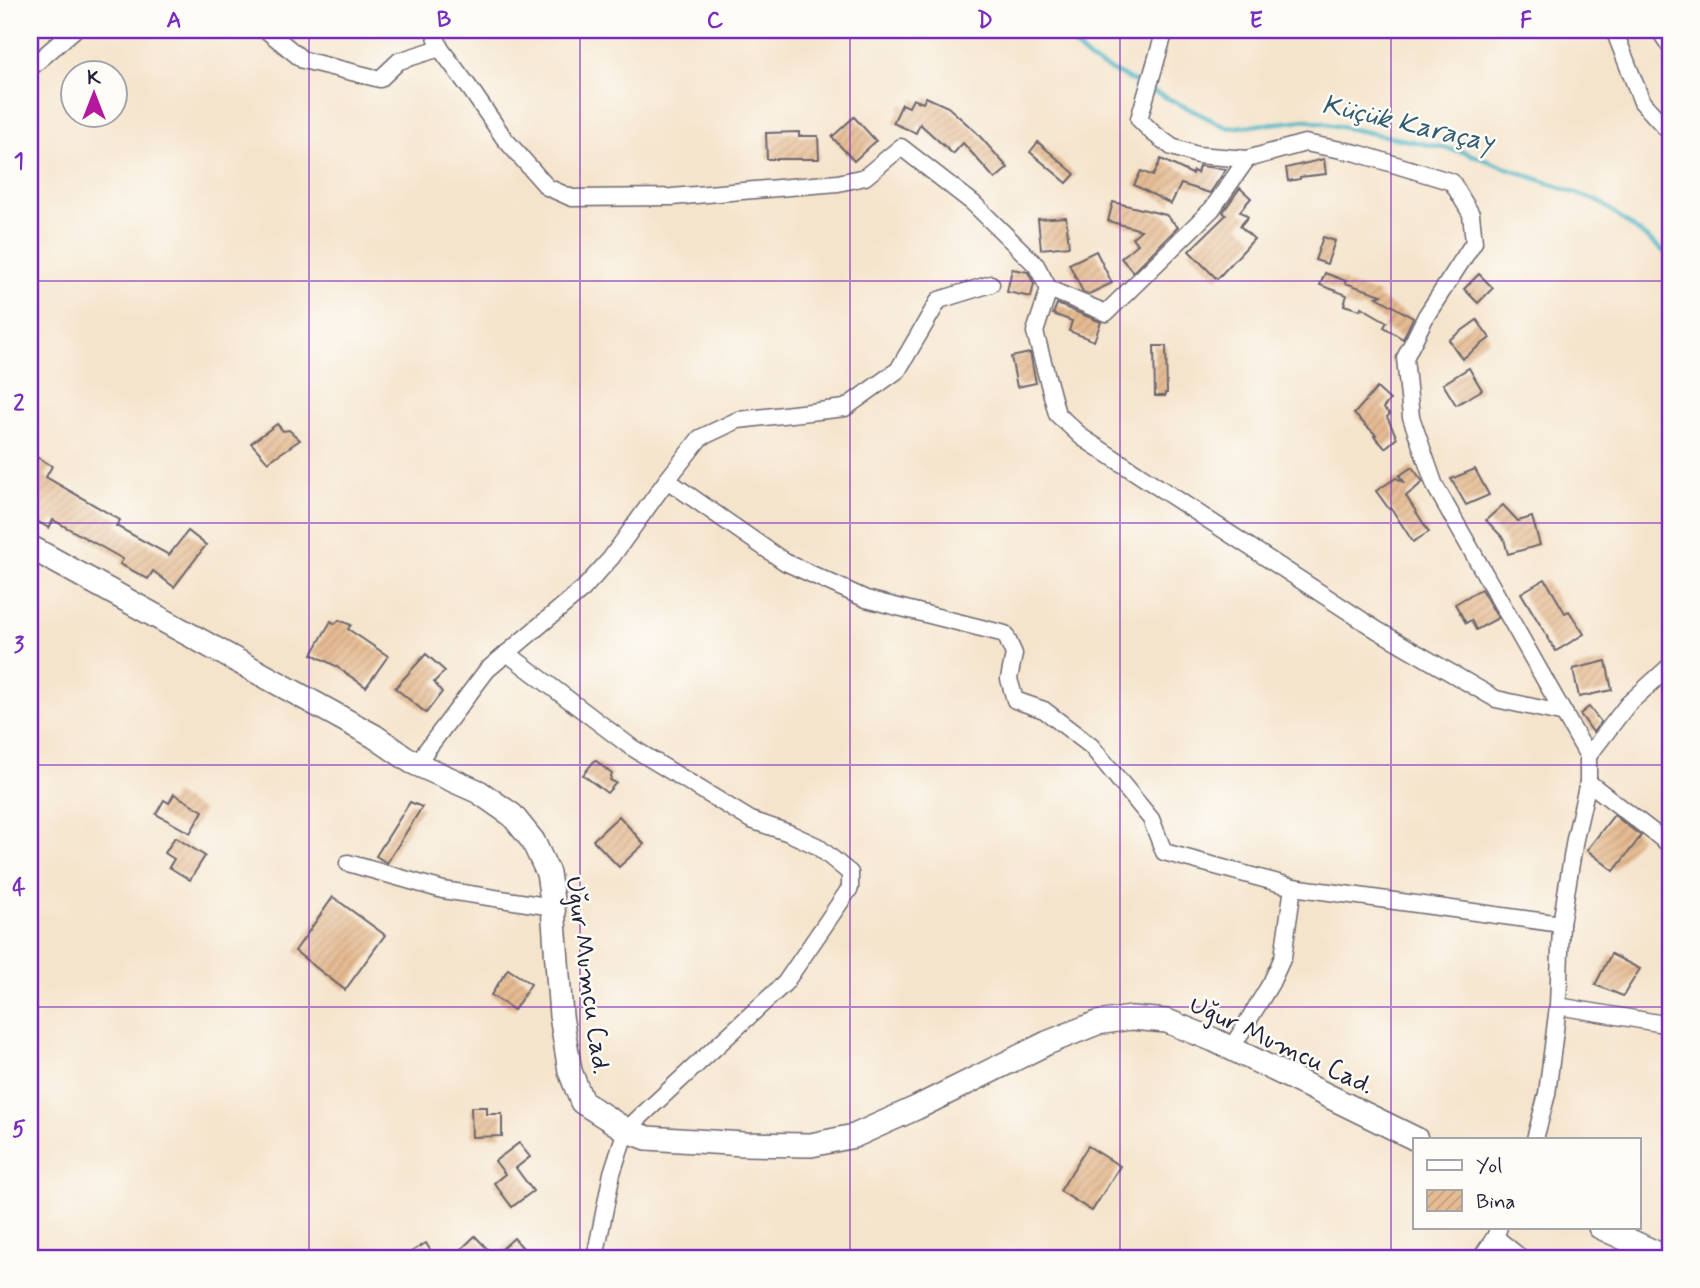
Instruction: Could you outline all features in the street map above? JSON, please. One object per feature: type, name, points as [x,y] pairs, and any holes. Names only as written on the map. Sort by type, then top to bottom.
[{"type":"street","points":[[30,68],[74,30]]},
{"type":"street","points":[[266,30],[303,60],[380,79],[399,61],[440,48]]},
{"type":"street","points":[[434,30],[440,48],[504,138],[547,187],[572,198],[672,197],[838,183],[865,177],[901,147],[973,203],[1036,265],[1049,289],[1106,313],[1212,209],[1247,159]]},
{"type":"street","points":[[1165,30],[1139,119],[1153,134],[1172,147],[1197,155],[1247,159],[1305,143],[1357,153],[1452,182],[1471,214],[1474,242],[1426,316],[1405,358],[1411,417],[1435,486],[1588,756],[1588,782],[1574,839],[1561,924],[1559,1006],[1547,1094],[1535,1138]]},
{"type":"street","points":[[1614,30],[1642,102],[1670,133]]},
{"type":"street","points":[[1659,30],[1670,46]]},
{"type":"street","points":[[416,764],[487,670],[583,589],[611,558],[700,438],[738,420],[845,408],[898,370],[939,300],[991,284]]},
{"type":"street","points":[[1049,289],[1035,332],[1056,414],[1083,438],[1377,630],[1496,699],[1565,714]]},
{"type":"street","points":[[667,480],[785,562],[866,600],[1005,634],[1014,654],[1009,679],[1015,700],[1044,710],[1091,746],[1150,819],[1164,852],[1293,887],[1561,924]]},
{"type":"street","name":"Uğur Mumcu Cad.","points":[[30,547],[374,736],[416,764],[479,792],[512,815],[533,841],[548,873],[561,1016],[570,1071],[582,1102],[626,1130],[647,1138],[811,1146],[854,1136],[1046,1044],[1097,1023],[1131,1018],[1167,1021],[1414,1138]]},
{"type":"street","points":[[507,653],[631,747],[751,820],[817,846],[850,873],[850,888],[785,984],[626,1130],[612,1173],[595,1258]]},
{"type":"street","points":[[1588,756],[1628,704],[1670,666]]},
{"type":"street","points":[[1588,782],[1670,845]]},
{"type":"street","points":[[348,863],[443,890],[553,907]]},
{"type":"street","points":[[1231,1049],[1271,983],[1283,957],[1293,887]]},
{"type":"street","points":[[1559,1006],[1670,1025]]},
{"type":"street","points":[[1602,1228],[1667,1258]]},
{"type":"street","points":[[1481,1258],[1497,1232],[1521,1258]]},
{"type":"building","points":[[926,97],[948,107],[976,132],[1008,168],[995,179],[963,143],[953,154],[920,124],[916,133],[893,123],[902,104],[909,107],[913,99],[923,103]]},
{"type":"building","points":[[854,117],[876,141],[854,161],[832,137]]},
{"type":"building","points":[[799,132],[799,136],[818,136],[819,159],[767,159],[766,133]]},
{"type":"building","points":[[1038,142],[1075,174],[1067,183],[1030,152]]},
{"type":"building","points":[[1161,159],[1192,174],[1193,171],[1197,173],[1199,166],[1226,169],[1210,193],[1181,184],[1171,204],[1134,185],[1141,171],[1153,176]]},
{"type":"building","points":[[1324,159],[1326,174],[1288,181],[1286,168]]},
{"type":"building","points":[[1240,188],[1251,198],[1240,211],[1248,217],[1240,226],[1254,239],[1217,279],[1189,251],[1226,215],[1223,212]]},
{"type":"building","points":[[1113,202],[1166,215],[1178,227],[1133,272],[1121,258],[1138,244],[1132,238],[1141,230],[1108,221]]},
{"type":"building","points":[[1066,217],[1069,246],[1041,249],[1038,219]]},
{"type":"building","points":[[1323,237],[1335,241],[1327,264],[1315,260]]},
{"type":"building","points":[[1096,251],[1112,283],[1089,294],[1083,292],[1069,264]]},
{"type":"building","points":[[1012,269],[1028,272],[1034,284],[1031,297],[1007,292]]},
{"type":"building","points":[[1325,273],[1346,281],[1345,283],[1382,295],[1377,297],[1413,318],[1403,339],[1384,327],[1387,322],[1361,307],[1360,310],[1344,305],[1347,295],[1320,285]]},
{"type":"building","points":[[1479,274],[1493,288],[1478,303],[1464,289]]},
{"type":"building","points":[[1057,304],[1101,322],[1094,341],[1069,331],[1072,321],[1053,314]]},
{"type":"building","points":[[1477,320],[1490,338],[1462,359],[1449,340]]},
{"type":"building","points":[[1154,346],[1166,346],[1165,396],[1155,396]]},
{"type":"building","points":[[1030,353],[1036,383],[1017,387],[1011,357]]},
{"type":"building","points":[[1469,368],[1482,390],[1456,405],[1443,384]]},
{"type":"building","points":[[1377,388],[1390,400],[1383,408],[1390,414],[1387,417],[1397,438],[1385,448],[1374,436],[1376,435],[1354,414]]},
{"type":"building","points":[[277,424],[283,431],[289,430],[300,440],[268,462],[251,443]]},
{"type":"building","points":[[30,453],[52,466],[46,477],[120,520],[116,526],[169,555],[188,531],[206,545],[174,587],[153,571],[148,579],[120,564],[123,559],[53,520],[49,528],[30,517]]},
{"type":"building","points":[[1412,467],[1423,482],[1406,496],[1429,532],[1413,542],[1391,508],[1389,509],[1376,491],[1396,478],[1405,483],[1399,476]]},
{"type":"building","points":[[1475,469],[1489,495],[1466,505],[1451,479]]},
{"type":"building","points":[[1503,505],[1518,521],[1532,517],[1540,545],[1508,554],[1504,539],[1486,520]]},
{"type":"building","points":[[1545,579],[1565,613],[1569,611],[1584,634],[1556,651],[1521,593]]},
{"type":"building","points":[[1481,589],[1498,618],[1476,630],[1471,620],[1466,623],[1455,604]]},
{"type":"building","points":[[339,620],[351,625],[348,629],[388,656],[366,687],[312,654],[331,621],[335,624]]},
{"type":"building","points":[[426,654],[445,671],[434,682],[442,692],[426,713],[395,688]]},
{"type":"building","points":[[1606,661],[1612,690],[1579,697],[1573,669]]},
{"type":"building","points":[[1589,707],[1601,722],[1593,732],[1580,714]]},
{"type":"building","points":[[595,760],[612,774],[610,780],[616,783],[607,793],[583,775]]},
{"type":"building","points":[[174,794],[203,811],[190,833],[156,814],[164,800],[169,803]]},
{"type":"building","points":[[410,802],[422,807],[387,863],[376,856]]},
{"type":"building","points":[[1614,815],[1641,836],[1614,871],[1587,850]]},
{"type":"building","points":[[619,816],[644,844],[619,867],[593,840]]},
{"type":"building","points":[[175,837],[205,856],[190,880],[169,867],[174,859],[165,853]]},
{"type":"building","points":[[333,897],[385,935],[345,990],[295,951]]},
{"type":"building","points":[[1611,954],[1640,969],[1623,996],[1595,985]]},
{"type":"building","points":[[508,969],[531,984],[514,1010],[491,995]]},
{"type":"building","points":[[471,1107],[487,1107],[487,1114],[502,1114],[502,1136],[472,1137]]},
{"type":"building","points":[[519,1143],[530,1157],[516,1168],[533,1191],[512,1207],[494,1183],[505,1174],[495,1161]]},
{"type":"building","points":[[1088,1146],[1120,1166],[1092,1211],[1060,1191]]},
{"type":"building","points":[[475,1236],[494,1256],[514,1238],[532,1258],[452,1258]]},
{"type":"building","points":[[426,1243],[435,1258],[401,1258]]},
{"type":"waterway","name":"Küçük Karaçay","points":[[1056,30],[1092,61],[1228,128],[1307,120],[1464,152],[1600,202],[1670,256]]}]
